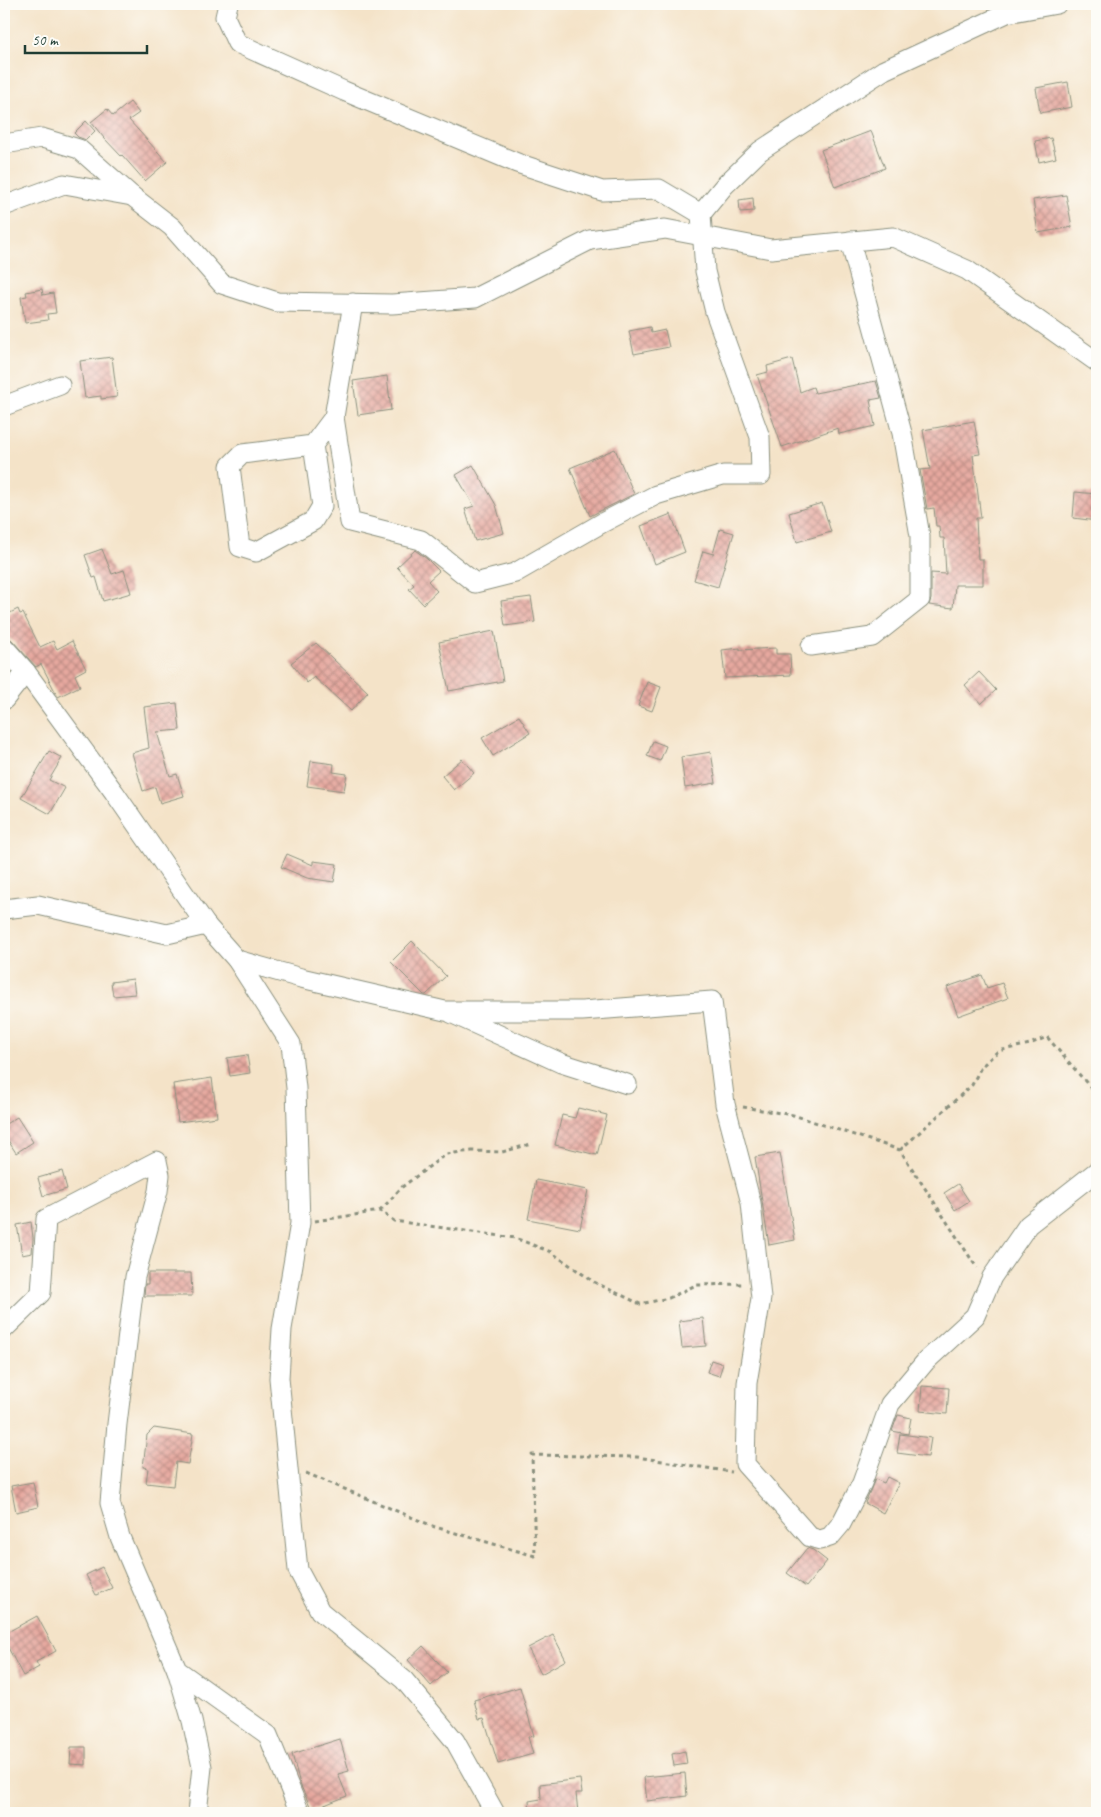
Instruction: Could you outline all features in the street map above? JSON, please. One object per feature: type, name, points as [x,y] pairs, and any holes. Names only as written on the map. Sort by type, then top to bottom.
[{"type":"street","points":[[228,4],[225,17],[237,43],[326,83],[517,163],[602,191],[659,189],[702,214]]},
{"type":"street","points":[[353,303],[334,418],[350,522],[421,540],[475,583],[516,573],[602,523],[656,495],[723,475],[761,475],[760,437],[716,312],[704,271],[702,214],[724,186],[760,151],[884,70],[1007,13],[1057,4]]},
{"type":"street","points":[[4,144],[42,138],[79,149],[132,196],[172,227],[222,284],[277,302],[392,304],[475,298],[590,240],[665,229],[771,249],[893,237],[967,270],[1097,362]]},
{"type":"street","points":[[4,206],[64,184],[132,196]]},
{"type":"street","points":[[811,646],[872,637],[920,599],[920,536],[902,433],[850,241]]},
{"type":"street","points":[[4,406],[60,385]]},
{"type":"street","points":[[313,445],[322,506],[313,521],[256,552],[240,548],[230,466],[242,454],[313,445],[334,418]]},
{"type":"street","points":[[4,647],[26,672],[114,792],[206,925],[237,960],[291,1044],[296,1088],[300,1224],[282,1330],[279,1378],[298,1570],[320,1611],[404,1680],[455,1741],[495,1813]]},
{"type":"street","points":[[4,700],[26,672]]},
{"type":"street","points":[[4,909],[38,905],[167,934],[206,925]]},
{"type":"street","points":[[237,960],[301,978],[445,1011],[561,1063],[627,1084]]},
{"type":"street","points":[[445,1011],[582,1011],[712,1001],[725,1104],[751,1203],[762,1298],[748,1383],[745,1464],[810,1537],[820,1540],[830,1537],[841,1524],[862,1483],[890,1404],[926,1361],[975,1316],[992,1277],[1028,1225],[1097,1171]]},
{"type":"street","points":[[4,1329],[41,1293],[46,1219],[157,1161],[160,1175],[158,1191],[135,1277],[117,1424],[110,1504],[120,1537],[178,1670],[202,1767],[197,1813]]},
{"type":"street","points":[[178,1670],[268,1736],[300,1813]]},
{"type":"path","points":[[900,1150],[972,1084],[981,1067],[998,1051],[1030,1044],[1047,1037],[1097,1095]]},
{"type":"path","points":[[725,1104],[793,1115],[900,1150],[989,1285]]},
{"type":"path","points":[[300,1224],[380,1211],[402,1187],[446,1154],[472,1151],[502,1152],[531,1144]]},
{"type":"path","points":[[380,1211],[394,1221],[515,1238],[551,1252],[594,1282],[640,1304],[669,1298],[696,1285],[759,1284]]},
{"type":"path","points":[[288,1466],[435,1528],[535,1556],[532,1455],[637,1457],[733,1472],[745,1464]]},
{"type":"building","points":[[1068,82],[1072,107],[1040,113],[1036,88]]},
{"type":"building","points":[[130,102],[139,113],[129,120],[167,162],[145,181],[91,122],[107,109],[113,116]]},
{"type":"building","points":[[86,121],[95,131],[86,140],[74,133]]},
{"type":"building","points":[[871,131],[885,168],[835,187],[821,150]]},
{"type":"building","points":[[1051,138],[1056,158],[1039,162],[1035,141]]},
{"type":"building","points":[[1066,195],[1072,227],[1038,233],[1033,200]]},
{"type":"building","points":[[753,198],[754,211],[740,212],[739,200]]},
{"type":"building","points":[[42,289],[43,295],[53,293],[56,313],[47,314],[48,320],[25,323],[21,297],[27,296],[26,292]]},
{"type":"building","points":[[650,327],[651,333],[665,330],[669,347],[634,354],[629,331]]},
{"type":"building","points":[[112,357],[117,397],[85,398],[80,361]]},
{"type":"building","points":[[792,359],[800,392],[813,387],[815,393],[876,381],[881,398],[870,400],[875,426],[839,434],[838,428],[782,447],[757,375],[768,372],[767,366]]},
{"type":"building","points":[[387,376],[391,410],[358,415],[353,381]]},
{"type":"building","points":[[974,421],[980,454],[973,455],[981,518],[976,518],[978,559],[983,559],[983,585],[955,585],[953,608],[929,605],[931,599],[931,573],[946,574],[944,538],[940,538],[939,526],[936,526],[934,508],[927,509],[920,470],[930,469],[923,430]]},
{"type":"building","points":[[615,449],[634,494],[590,516],[570,468]]},
{"type":"building","points":[[473,465],[496,505],[504,533],[475,541],[465,509],[474,506],[456,475]]},
{"type":"building","points":[[1075,492],[1097,494],[1097,521],[1073,518]]},
{"type":"building","points":[[822,503],[831,532],[797,542],[789,513]]},
{"type":"building","points":[[671,514],[685,552],[655,564],[641,526]]},
{"type":"building","points":[[720,529],[734,533],[718,587],[694,580],[703,551],[713,554]]},
{"type":"building","points":[[102,549],[112,574],[124,570],[131,593],[103,601],[96,577],[93,578],[85,555]]},
{"type":"building","points":[[415,550],[439,571],[428,581],[437,591],[423,604],[409,589],[414,585],[397,567]]},
{"type":"building","points":[[531,597],[535,622],[505,626],[501,601]]},
{"type":"building","points":[[18,609],[20,614],[23,613],[40,647],[53,641],[57,649],[72,641],[86,669],[75,675],[80,686],[58,697],[41,664],[36,667],[12,640],[6,636],[4,632],[4,616]]},
{"type":"building","points":[[494,631],[503,681],[449,691],[439,642]]},
{"type":"building","points":[[316,643],[368,692],[351,711],[314,677],[307,683],[291,663]]},
{"type":"building","points":[[740,648],[740,650],[776,648],[776,654],[790,654],[791,675],[725,678],[722,650]]},
{"type":"building","points":[[979,672],[996,690],[981,704],[965,685]]},
{"type":"building","points":[[647,682],[661,687],[652,711],[638,706]]},
{"type":"building","points":[[177,703],[180,730],[157,732],[170,776],[177,774],[184,796],[160,803],[155,787],[143,791],[132,753],[149,748],[144,707]]},
{"type":"building","points":[[519,716],[530,733],[493,756],[482,738]]},
{"type":"building","points":[[653,741],[666,746],[660,761],[647,756]]},
{"type":"building","points":[[49,751],[62,758],[49,780],[65,788],[50,814],[21,798]]},
{"type":"building","points":[[711,752],[716,783],[685,788],[681,757]]},
{"type":"building","points":[[462,759],[474,773],[454,790],[442,776]]},
{"type":"building","points":[[311,761],[334,764],[333,772],[347,774],[344,791],[307,786]]},
{"type":"building","points":[[287,854],[313,865],[313,861],[337,864],[334,882],[307,878],[281,867]]},
{"type":"building","points":[[412,941],[446,976],[426,995],[391,962]]},
{"type":"building","points":[[982,975],[987,988],[1002,983],[1008,998],[958,1016],[947,987]]},
{"type":"building","points":[[133,979],[135,994],[113,996],[111,982]]},
{"type":"building","points":[[247,1055],[250,1073],[230,1076],[227,1058]]},
{"type":"building","points":[[212,1078],[217,1117],[178,1122],[173,1084]]},
{"type":"building","points":[[578,1108],[607,1115],[597,1155],[555,1145],[562,1115],[575,1118]]},
{"type":"building","points":[[17,1117],[33,1142],[16,1153],[4,1134],[4,1125]]},
{"type":"building","points":[[780,1153],[795,1240],[769,1245],[755,1157]]},
{"type":"building","points":[[62,1171],[67,1189],[43,1196],[38,1178]]},
{"type":"building","points":[[536,1180],[588,1190],[580,1229],[528,1219]]},
{"type":"building","points":[[958,1184],[969,1201],[955,1210],[944,1193]]},
{"type":"building","points":[[31,1222],[32,1253],[22,1255],[17,1225]]},
{"type":"building","points":[[148,1273],[191,1273],[192,1296],[144,1296],[145,1284],[148,1284]]},
{"type":"building","points":[[703,1318],[706,1346],[682,1348],[679,1321]]},
{"type":"building","points":[[711,1360],[723,1364],[719,1376],[707,1372]]},
{"type":"building","points":[[922,1386],[949,1388],[947,1414],[920,1411]]},
{"type":"building","points":[[898,1415],[911,1418],[908,1434],[892,1431]]},
{"type":"building","points":[[154,1428],[193,1434],[188,1464],[176,1462],[173,1486],[146,1483],[148,1468],[143,1467],[147,1435]]},
{"type":"building","points":[[900,1434],[931,1438],[928,1457],[897,1453]]},
{"type":"building","points":[[887,1477],[899,1483],[883,1513],[865,1503],[875,1479],[884,1483]]},
{"type":"building","points":[[33,1482],[38,1507],[16,1512],[11,1486]]},
{"type":"building","points":[[807,1548],[813,1550],[827,1561],[806,1587],[787,1573]]},
{"type":"building","points":[[102,1567],[112,1588],[96,1595],[86,1575]]},
{"type":"building","points":[[37,1616],[56,1651],[36,1662],[39,1667],[23,1676],[4,1640],[4,1634]]},
{"type":"building","points":[[553,1635],[566,1660],[541,1674],[528,1648]]},
{"type":"building","points":[[423,1646],[447,1672],[431,1686],[408,1660]]},
{"type":"building","points":[[520,1687],[534,1736],[528,1737],[533,1754],[498,1764],[484,1718],[479,1719],[474,1700]]},
{"type":"building","points":[[340,1739],[349,1771],[338,1774],[347,1796],[312,1810],[300,1784],[292,1754]]},
{"type":"building","points":[[71,1747],[86,1747],[86,1765],[70,1764]]},
{"type":"building","points":[[685,1751],[687,1764],[674,1766],[672,1754]]},
{"type":"building","points":[[685,1773],[687,1796],[647,1801],[644,1777]]},
{"type":"building","points":[[580,1779],[582,1793],[576,1793],[578,1813],[530,1813],[529,1801],[541,1799],[540,1784]]}]
